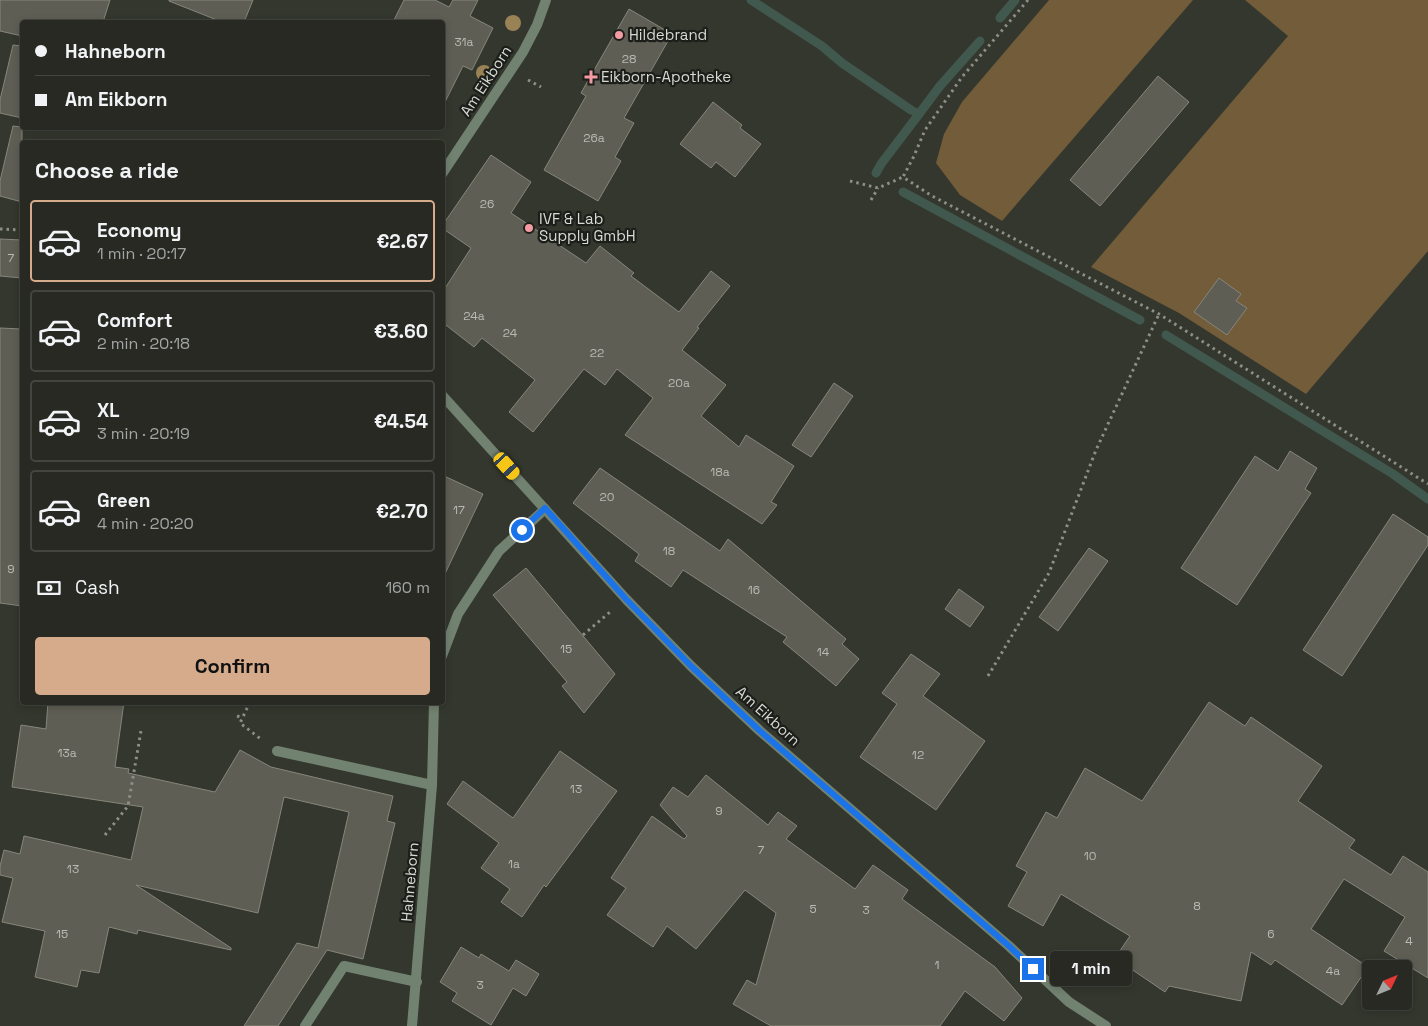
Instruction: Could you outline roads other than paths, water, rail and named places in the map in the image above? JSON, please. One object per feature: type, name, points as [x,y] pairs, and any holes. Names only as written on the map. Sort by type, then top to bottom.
[{"type":"street","name":"Am Eikborn","points":[[445,169],[523,52],[537,25],[546,0]]},
{"type":"street","name":"Am Eikborn","points":[[445,397],[626,599],[691,666],[760,731],[1009,946],[1069,1002],[1106,1026]]},
{"type":"street","points":[[445,648],[458,614],[499,551],[545,508]]},
{"type":"street","name":"Hahneborn","points":[[412,1026],[432,786],[434,705]]},
{"type":"street","points":[[277,751],[432,786]]},
{"type":"street","points":[[305,1026],[344,966],[417,982]]},
{"type":"waterway","points":[[751,0],[822,46],[842,63],[911,110]]},
{"type":"waterway","points":[[1000,18],[1015,0]]},
{"type":"waterway","points":[[919,114],[940,86],[980,41]]},
{"type":"waterway","points":[[876,173],[919,114],[915,112]]},
{"type":"waterway","points":[[903,192],[1140,320]]},
{"type":"waterway","points":[[1166,335],[1393,474],[1428,499]]},
{"type":"place","name":"Hildebrand","points":[[619,35]]},
{"type":"place","name":"Eikborn-Apotheke","points":[[591,77]]},
{"type":"place","name":"IVF & Lab Supply GmbH","points":[[529,228]]}]
